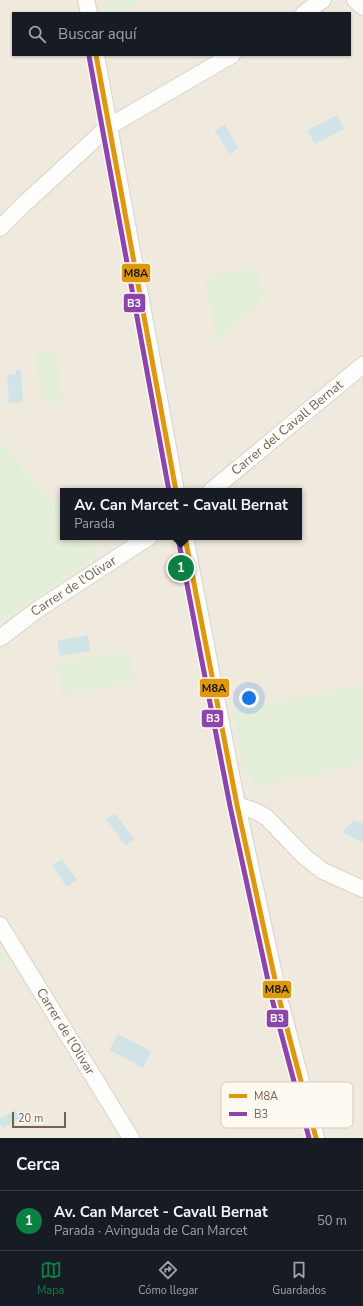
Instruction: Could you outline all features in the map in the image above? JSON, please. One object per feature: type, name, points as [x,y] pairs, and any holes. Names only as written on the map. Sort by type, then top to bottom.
[{"type":"street","points":[[86,0],[89,12]]},
{"type":"street","points":[[305,12],[323,0]]},
{"type":"street","points":[[355,0],[363,8]]},
{"type":"street","points":[[96,56],[175,488]]},
{"type":"street","points":[[0,228],[108,127],[230,56]]},
{"type":"street","name":"Carrer del Cavall Bernat","points":[[215,488],[363,364]]},
{"type":"street","name":"Carrer de l'Olivar","points":[[0,638],[37,610],[144,540]]},
{"type":"street","points":[[186,540],[237,805],[278,998],[301,1082]]},
{"type":"street","points":[[237,805],[255,811],[266,817],[305,857],[323,871],[363,889]]},
{"type":"street","name":"Carrer de l'Olivar","points":[[0,925],[131,1138]]},
{"type":"street","points":[[313,1128],[316,1138]]},
{"type":"shaded area","points":[[0,0],[363,0],[363,1138],[0,1138],[0,622],[99,555],[86,540],[302,540],[302,488],[60,488],[60,510],[0,440]]},
{"type":"shaded area","points":[[337,115],[344,129],[315,144],[307,130]]},
{"type":"shaded area","points":[[225,125],[238,148],[229,154],[215,130]]},
{"type":"shaded area","points":[[16,370],[21,370],[23,402],[9,403],[7,374],[16,374]]},
{"type":"shaded area","points":[[88,635],[90,651],[60,656],[57,641]]},
{"type":"shaded area","points":[[115,814],[134,839],[126,846],[106,819]]},
{"type":"shaded area","points":[[354,820],[363,824],[363,843],[342,832]]},
{"type":"shaded area","points":[[62,859],[77,880],[67,887],[52,865]]},
{"type":"shaded area","points":[[118,1034],[151,1051],[143,1068],[110,1050]]},
{"type":"shaded area","points":[[16,1110],[21,1118],[3,1128],[0,1124],[0,1119]]},
{"type":"green space","points":[[103,0],[141,0],[121,12],[106,12]]},
{"type":"green space","points":[[256,267],[263,299],[217,343],[205,277]]},
{"type":"green space","points":[[53,349],[63,402],[44,406],[34,353]]},
{"type":"green space","points":[[0,440],[60,510],[60,540],[86,540],[99,555],[0,622]]},
{"type":"green space","points":[[129,650],[135,682],[63,695],[56,663]]},
{"type":"green space","points":[[363,685],[363,764],[257,787],[246,772],[242,763],[233,710]]},
{"type":"green space","points":[[0,947],[8,961],[0,966]]},
{"type":"transit line","name":"B3","points":[[89,56],[168,488]]},
{"type":"transit line","name":"M8A","points":[[96,56],[175,488]]},
{"type":"transit line","name":"B3","points":[[178,540],[230,806],[272,999],[294,1082]]},
{"type":"transit line","name":"M8A","points":[[186,540],[237,805],[279,998],[301,1082]]},
{"type":"transit line","name":"B3","points":[[306,1128],[309,1138]]},
{"type":"transit line","name":"M8A","points":[[313,1128],[316,1138]]},
{"type":"place","name":"Av. Can Marcet - Cavall Bernat","points":[[181,568]]}]
